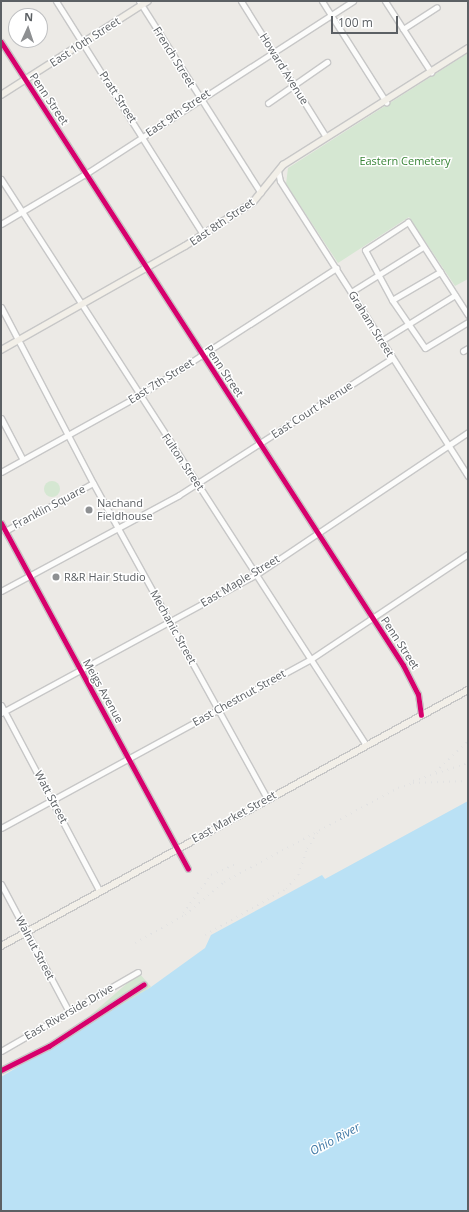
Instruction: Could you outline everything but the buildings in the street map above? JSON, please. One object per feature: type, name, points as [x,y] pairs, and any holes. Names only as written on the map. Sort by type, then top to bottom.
[{"type":"main road","name":"East 10th Street","points":[[1,95],[83,44],[141,3],[148,1]]},
{"type":"main road","name":"East 8th Street","points":[[1,350],[147,270],[203,234],[262,193],[278,171],[326,137],[386,102],[468,48]]},
{"type":"main road","name":"East Market Street","points":[[1,946],[99,890],[468,690]]},
{"type":"street","name":"Pratt Street","points":[[56,1],[143,136],[203,234]]},
{"type":"street","name":"Howard Avenue","points":[[241,1],[326,137]]},
{"type":"street","points":[[322,1],[386,102]]},
{"type":"street","name":"East 9th Street","points":[[1,224],[87,173],[199,98],[353,1]]},
{"type":"street","points":[[385,1],[431,72]]},
{"type":"street","name":"French Street","points":[[141,3],[199,98],[262,193]]},
{"type":"street","points":[[403,29],[437,7]]},
{"type":"street","name":"Penn Street","points":[[1,42],[25,81],[87,173],[201,356],[318,532],[411,678],[421,715]]},
{"type":"street","points":[[268,103],[295,86],[327,62]]},
{"type":"street","name":"Graham Street","points":[[278,171],[280,181],[447,446],[468,476]]},
{"type":"street","name":"Fulton Street","points":[[1,179],[84,305],[197,484],[257,574],[366,744]]},
{"type":"street","points":[[468,315],[405,222],[367,248],[366,256],[380,276],[392,300],[425,348],[468,322]]},
{"type":"street","points":[[351,292],[380,276],[423,247]]},
{"type":"street","name":"East 7th Street","points":[[1,472],[140,395],[336,268]]},
{"type":"street","points":[[392,300],[440,272]]},
{"type":"street","points":[[382,341],[455,295]]},
{"type":"street","name":"Mechanic Street","points":[[1,307],[93,483],[267,798]]},
{"type":"street","name":"East Court Avenue","points":[[1,591],[197,484],[260,445],[392,358]]},
{"type":"street","points":[[1,418],[23,460]]},
{"type":"street","name":"East Maple Street","points":[[3,712],[257,574],[468,432]]},
{"type":"street","name":"Franklin Square","points":[[5,531],[93,483]]},
{"type":"street","name":"Meigs Avenue","points":[[1,523],[188,868]]},
{"type":"street","name":"East Chestnut Street","points":[[1,828],[311,659],[468,554]]},
{"type":"street","name":"Watt Street","points":[[1,705],[3,712],[53,800],[99,890]]},
{"type":"street","name":"Walnut Street","points":[[1,884],[69,1012]]},
{"type":"street","name":"East Riverside Drive","points":[[1,1051],[138,972]]},
{"type":"street","points":[[1,1070],[49,1046],[144,984]]},
{"type":"green space","name":"Eastern Cemetery","points":[[468,53],[468,279],[455,286],[409,217],[338,263],[286,184],[288,168]]},
{"type":"green space","points":[[49,481],[55,481],[60,486],[58,495],[55,497],[49,497],[44,492],[44,486]]},
{"type":"green space","points":[[139,973],[151,987],[29,1092],[17,1079]]},
{"type":"water","name":"Ohio River","points":[[468,801],[468,1211],[1,1211],[1,1077],[151,987],[205,948],[211,935],[322,875],[325,879]]},
{"type":"railway","points":[[435,772],[468,741]]},
{"type":"railway","points":[[413,781],[468,763]]},
{"type":"railway","points":[[135,943],[185,915],[224,882],[398,788],[413,783],[468,781]]},
{"type":"railway","points":[[205,935],[286,889],[298,875],[307,849],[317,833]]},
{"type":"railway","points":[[183,913],[211,875],[236,864]]},
{"type":"cycle path","points":[[1,42],[403,665],[418,694],[421,715]]},
{"type":"cycle path","points":[[1,523],[188,869]]},
{"type":"cycle path","points":[[1,1070],[49,1046],[144,984]]},
{"type":"place","name":"Nachand Fieldhouse","points":[[89,510]]},
{"type":"place","name":"R&R Hair Studio","points":[[56,577]]}]
